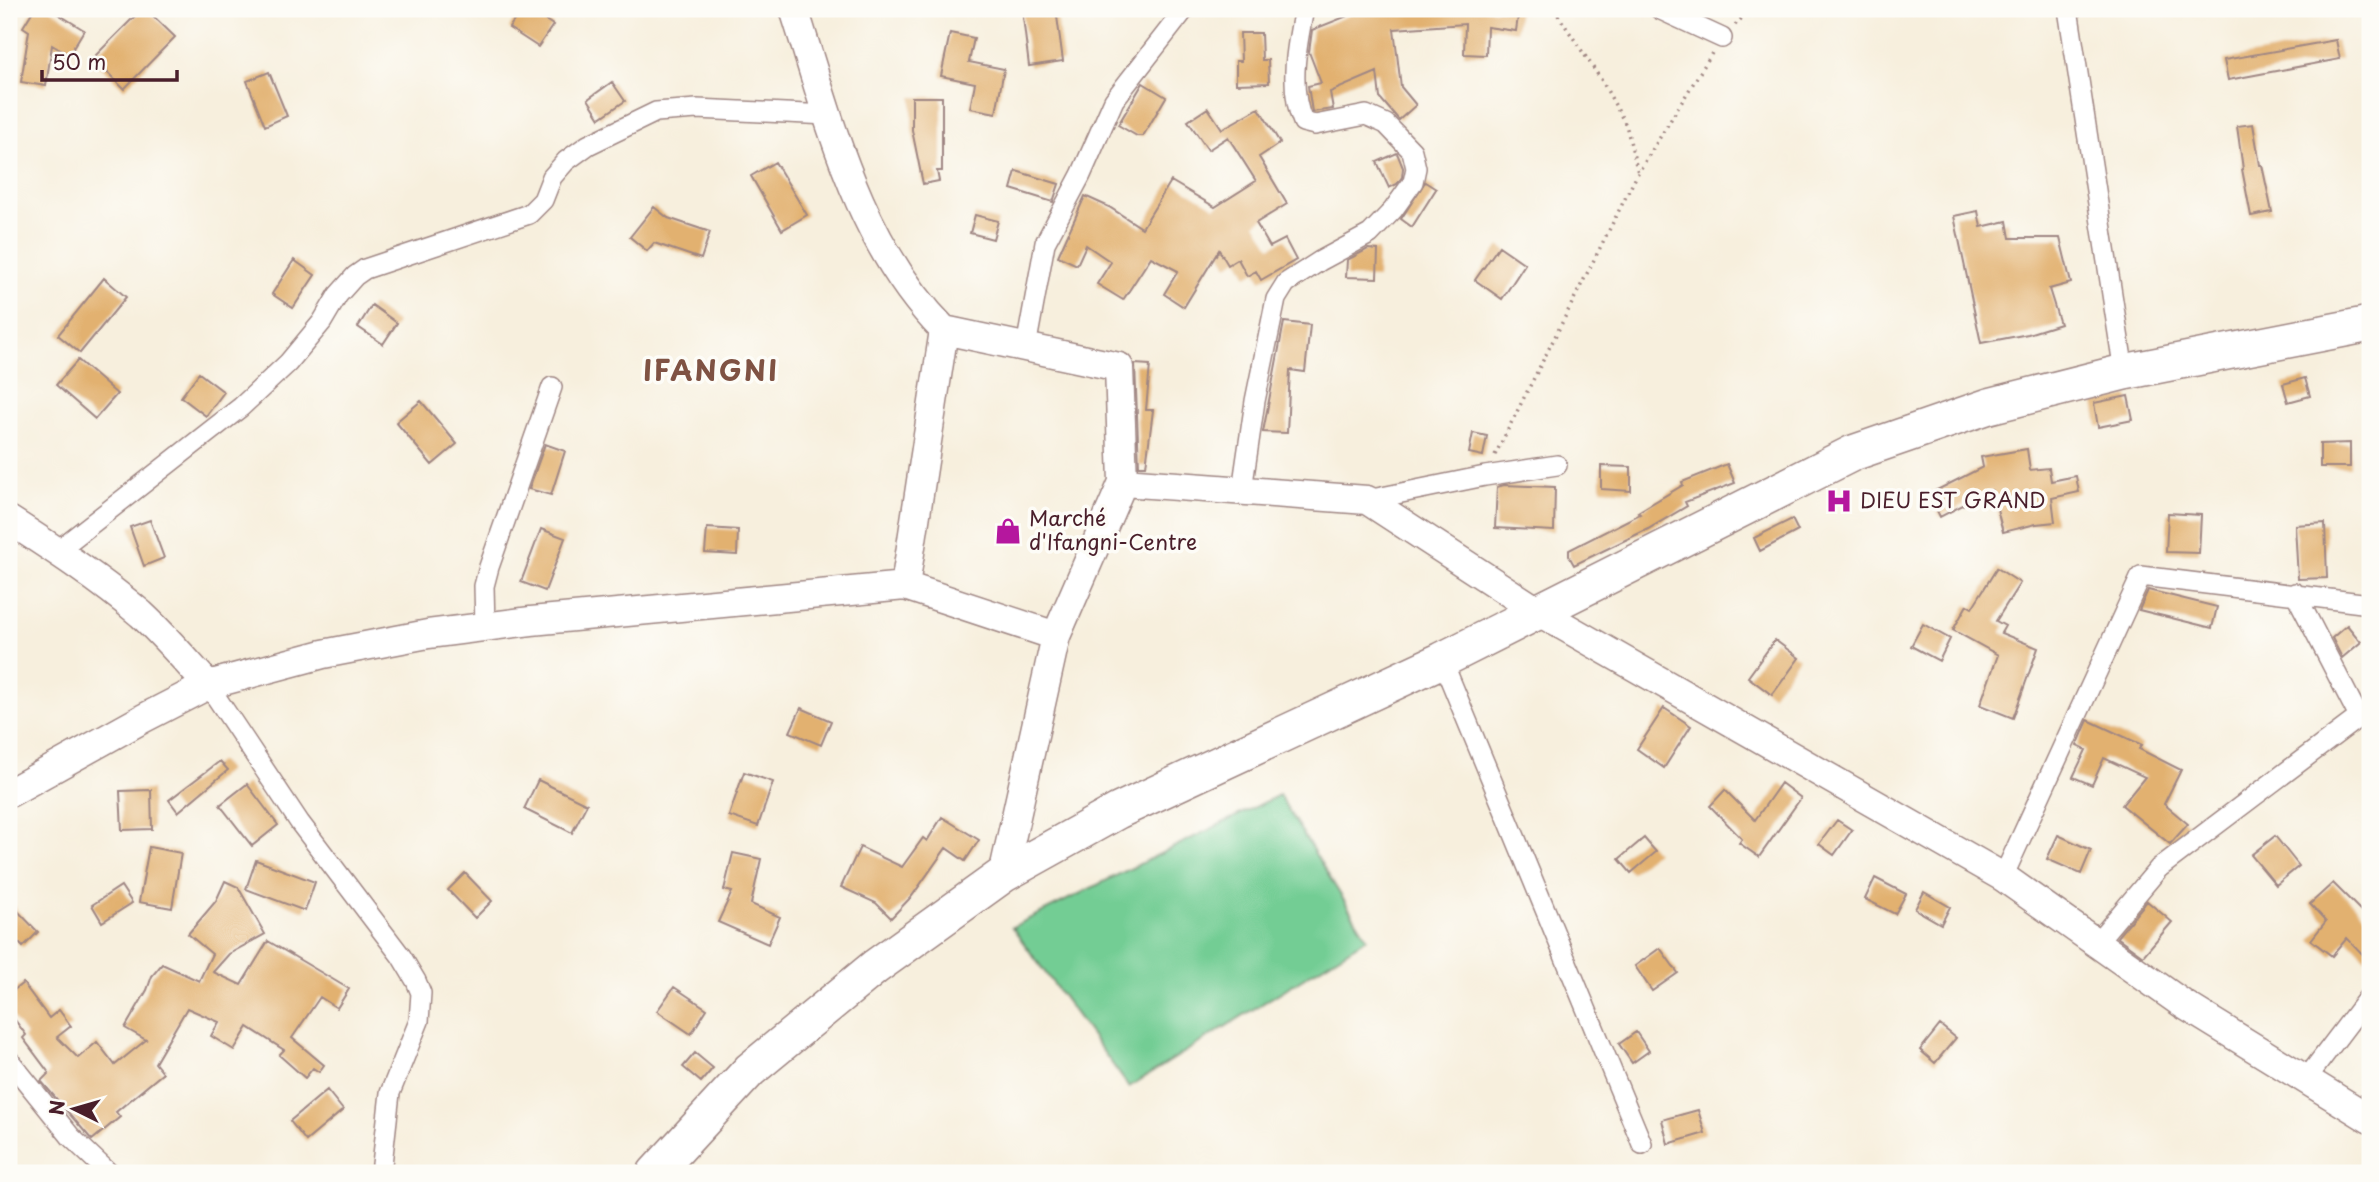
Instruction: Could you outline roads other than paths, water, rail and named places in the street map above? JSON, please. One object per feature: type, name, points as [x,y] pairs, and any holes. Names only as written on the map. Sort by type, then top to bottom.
[{"type":"highway","points":[[655,1173],[750,1070],[875,967],[1003,875],[1118,811],[1441,660],[1853,453],[1989,406],[2124,372],[2370,324]]},
{"type":"street","points":[[1026,347],[1045,243],[1081,175],[1114,100],[1185,9]]},
{"type":"street","points":[[1242,490],[1255,401],[1276,299],[1286,283],[1370,234],[1393,210],[1413,182],[1416,168],[1412,151],[1404,142],[1386,124],[1366,115],[1315,125],[1303,122],[1299,113],[1294,58],[1304,9]]},
{"type":"street","points":[[1659,9],[1722,38]]},
{"type":"street","points":[[2068,9],[2124,372]]},
{"type":"street","points":[[801,10],[841,157],[868,219],[920,303],[944,330],[1119,367],[1123,482],[1056,636],[1003,875]]},
{"type":"street","points":[[57,551],[260,390],[288,363],[322,322],[338,295],[365,269],[529,214],[544,200],[552,177],[566,161],[588,145],[656,112],[697,108],[828,115]]},
{"type":"street","points":[[905,586],[944,330]]},
{"type":"street","points":[[485,626],[484,586],[489,567],[552,387]]},
{"type":"street","points":[[1123,482],[1367,500],[1485,476],[1557,465]]},
{"type":"street","points":[[1367,500],[1539,612],[2003,877],[2183,1004],[2370,1119]]},
{"type":"street","points":[[9,520],[57,551],[142,615],[208,685],[300,823],[401,956],[416,981],[421,993],[419,1021],[390,1093],[381,1173]]},
{"type":"street","points":[[2003,877],[2141,576],[2370,604]]},
{"type":"street","points":[[9,793],[208,685],[323,654],[429,634],[485,626],[905,586],[1056,636]]},
{"type":"street","points":[[2096,943],[2159,868],[2365,714],[2295,593]]},
{"type":"street","points":[[1441,660],[1642,1144]]},
{"type":"street","points":[[2306,1078],[2370,995]]},
{"type":"street","points":[[9,1060],[71,1137],[109,1173]]},
{"type":"place","name":"DIEU EST GRAND","points":[[1839,501]]},
{"type":"place","name":"Marché d'Ifangni-Centre","points":[[1008,531]]},
{"type":"district","name":"IFANGNI","points":[[711,371]]}]
